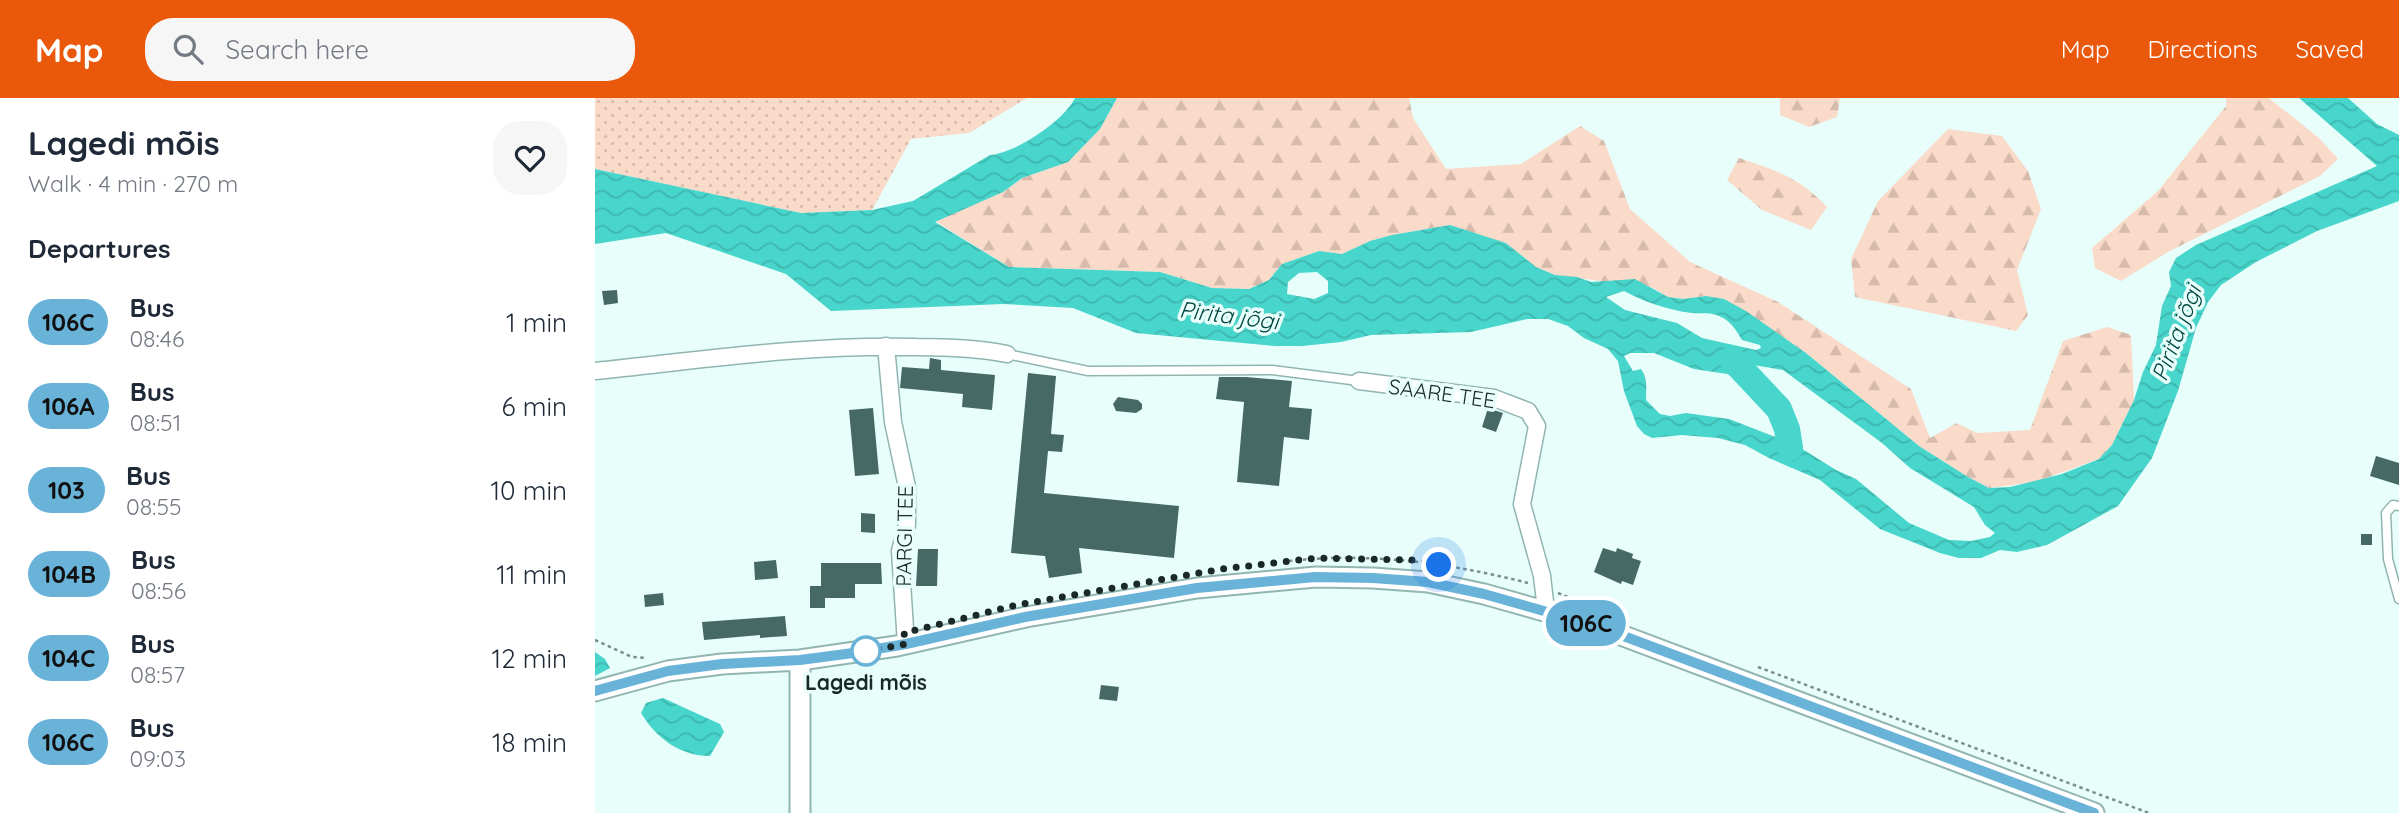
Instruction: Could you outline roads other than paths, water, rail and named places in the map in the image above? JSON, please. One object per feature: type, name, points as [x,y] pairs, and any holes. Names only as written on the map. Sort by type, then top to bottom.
[{"type":"street","points":[[595,372],[803,349],[886,346],[979,348],[1007,354]]},
{"type":"street","name":"PARGI TEE","points":[[886,346],[893,422],[907,488],[907,525],[900,551],[906,644]]},
{"type":"street","name":"SAARE TEE","points":[[1359,381],[1494,398],[1528,411],[1537,426],[1523,504],[1545,588],[1546,610]]},
{"type":"street","points":[[595,691],[668,671],[722,664],[800,660],[906,644],[1025,617],[1184,590],[1315,577],[1428,582],[1546,610],[1597,626],[2094,813]]},
{"type":"street","points":[[800,660],[800,813]]},
{"type":"lane","points":[[1007,354],[1088,371],[1272,370],[1359,381]]},
{"type":"lane","points":[[2399,506],[2393,505],[2386,513],[2388,559],[2399,599]]},
{"type":"water","points":[[1075,98],[1117,98],[1100,129],[1068,162],[1022,178],[1003,192],[935,222],[1009,267],[1160,272],[1212,288],[1249,289],[1269,280],[1282,264],[1319,251],[1342,254],[1370,241],[1392,235],[1450,225],[1506,243],[1536,267],[1555,275],[1577,277],[1591,282],[1635,279],[1668,297],[1683,299],[1706,296],[1724,299],[1806,353],[1919,446],[1989,488],[2010,487],[2062,474],[2099,459],[2112,445],[2156,345],[2162,306],[2171,286],[2169,272],[2176,258],[2196,245],[2377,166],[2299,98],[2348,98],[2377,124],[2399,135],[2399,201],[2317,231],[2256,262],[2221,285],[2208,302],[2196,328],[2178,391],[2152,458],[2118,506],[2047,545],[2017,552],[2000,550],[1981,558],[1959,558],[1940,553],[1880,529],[1820,480],[1745,445],[1718,438],[1682,435],[1652,438],[1644,434],[1637,426],[1624,391],[1618,361],[1608,349],[1584,338],[1568,326],[1548,319],[1527,319],[1471,332],[1371,335],[1341,342],[1275,346],[1136,333],[1073,308],[1003,304],[831,311],[786,274],[666,233],[595,244],[595,169],[801,213],[872,210],[913,201],[990,155],[1025,143],[1050,126]],"holes":[[[1317,272],[1328,281],[1328,293],[1314,299],[1287,294],[1288,282],[1299,273]],[[1624,291],[1665,308],[1716,315],[1730,323],[1742,340],[1760,345],[1761,348],[1756,350],[1702,338],[1677,323],[1625,310],[1606,297]],[[1630,353],[1654,353],[1694,369],[1734,375],[1753,365],[1783,370],[1882,443],[1910,468],[1974,507],[1985,525],[1995,533],[1990,537],[1971,541],[1949,540],[1909,523],[1856,479],[1796,445],[1729,419],[1686,413],[1670,416],[1660,414],[1646,400],[1643,372],[1641,369],[1633,371],[1624,356]]]},
{"type":"water","points":[[595,652],[605,659],[610,668],[595,676]]},
{"type":"water","points":[[663,698],[720,724],[724,732],[710,756],[679,749],[662,738],[647,722],[641,713],[646,703]]},
{"type":"waterway","name":"Pirita jõgi","points":[[1732,359],[1779,409],[1787,429],[1790,448]]},
{"type":"place","name":"Lagedi mõis","points":[[866,651]]}]
